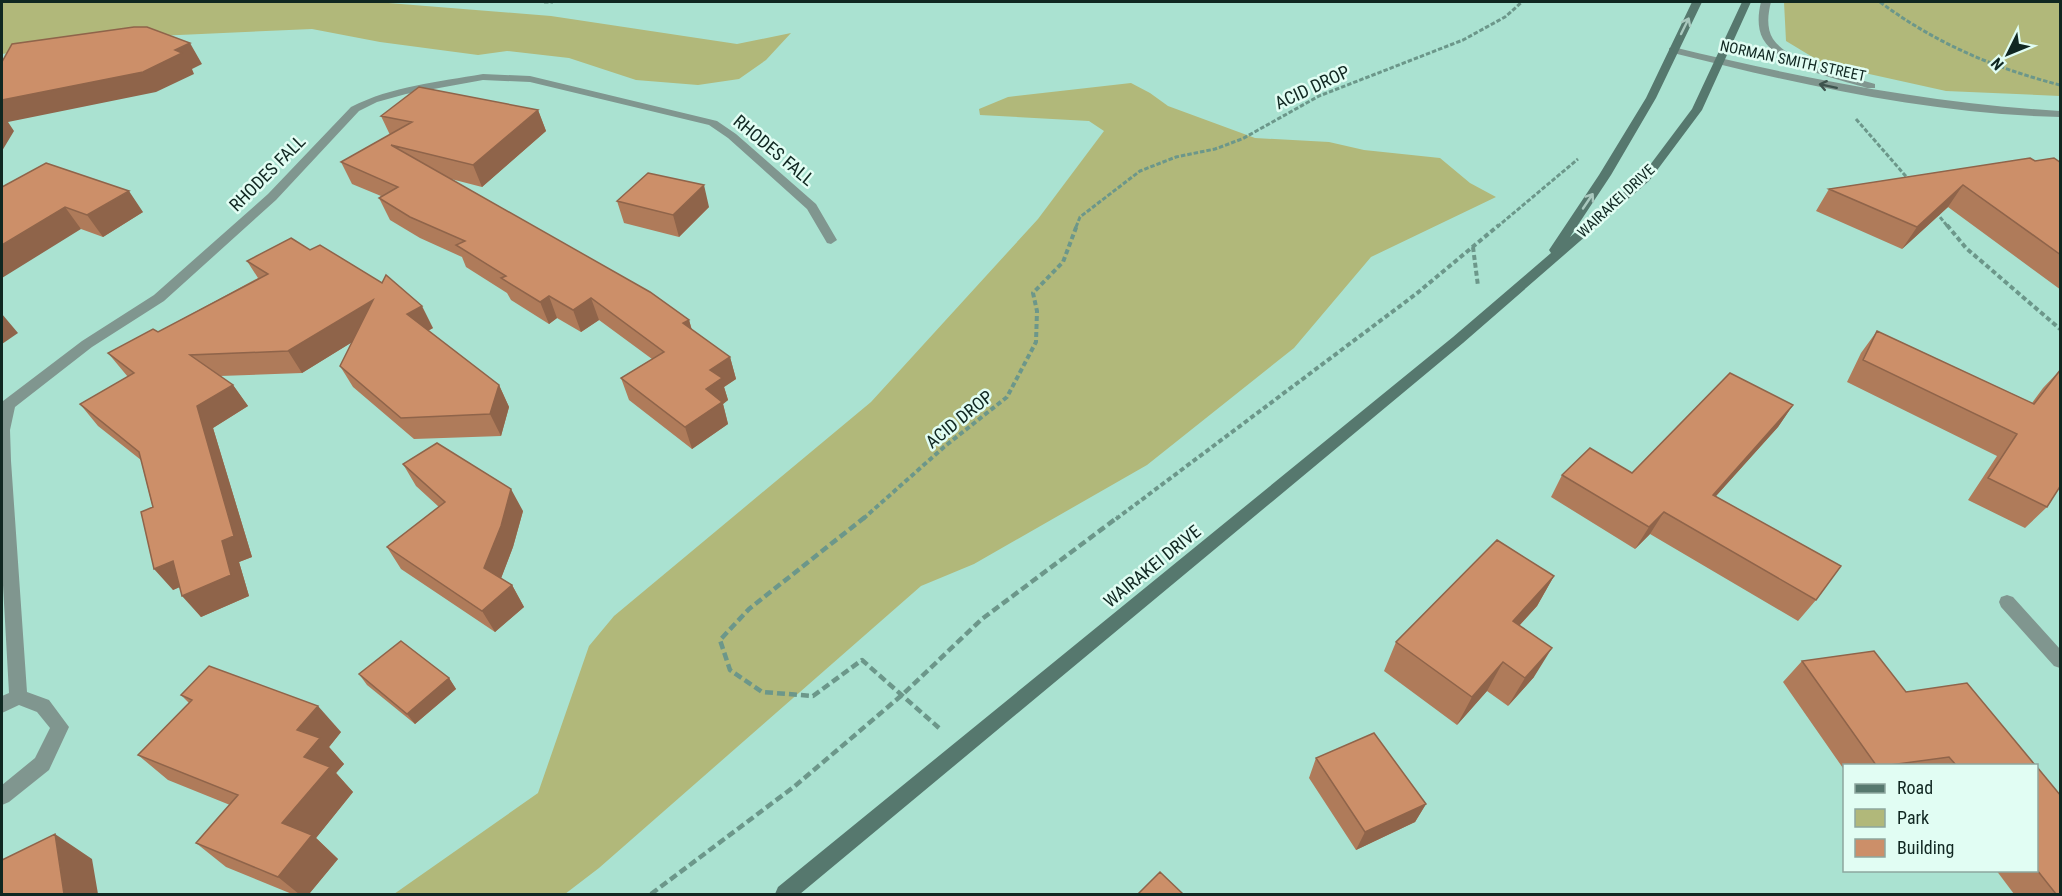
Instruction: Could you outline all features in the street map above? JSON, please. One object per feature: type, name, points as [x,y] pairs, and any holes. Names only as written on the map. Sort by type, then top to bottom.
[{"type":"main road","name":"WAIRAKEI DRIVE","points":[[1543,267],[1605,175],[1651,98],[1696,2]]},
{"type":"main road","name":"WAIRAKEI DRIVE","points":[[785,894],[1449,347],[1645,179],[1696,110],[1747,2]]},
{"type":"street","name":"NORMAN SMITH STREET","points":[[1766,2],[1764,28],[1769,40],[1781,52],[1805,63],[1907,97]]},
{"type":"street","name":"NORMAN SMITH STREET","points":[[1673,50],[1840,89],[2061,114]]},
{"type":"street","name":"RHODES FALL","points":[[10,701],[3,461],[3,430],[8,405],[87,344],[159,298],[272,197],[355,109],[373,100],[405,91],[483,77],[504,76],[530,79],[713,123],[732,136],[813,207],[831,240]]},
{"type":"street","points":[[2007,602],[2061,662]]},
{"type":"street","points":[[2,796],[42,764],[60,727],[43,706],[10,701]]},
{"type":"path","points":[[544,2],[553,2]]},
{"type":"path","name":"ACID DROP","points":[[962,748],[862,660],[813,696],[762,692],[730,670],[720,640],[749,609],[887,500],[944,447],[1007,397],[1036,342],[1037,311],[1033,293],[1063,262],[1080,217],[1140,171],[1176,157],[1215,149],[1242,139],[1319,96],[1463,40],[1505,17],[1522,2]]},
{"type":"path","points":[[1880,2],[1927,33],[1978,61],[2018,75],[2061,85]]},
{"type":"path","points":[[1855,117],[1912,184]]},
{"type":"path","points":[[651,894],[795,786],[902,695],[982,619],[1416,294],[1579,158]]},
{"type":"path","points":[[1935,211],[1966,248],[2061,329]]},
{"type":"green space","points":[[2,2],[376,2],[551,16],[737,44],[791,33],[766,60],[739,79],[698,85],[636,80],[569,58],[507,51],[478,55],[380,42],[312,29],[113,38],[2,54]]},
{"type":"green space","points":[[1784,2],[2060,2],[2060,96],[1946,91],[1824,64],[1786,41]]},
{"type":"green space","points":[[1131,83],[1168,106],[1255,138],[1329,142],[1364,150],[1440,158],[1470,183],[1496,197],[1371,257],[1294,348],[1147,465],[974,564],[921,586],[599,868],[565,894],[394,894],[538,793],[589,646],[614,616],[871,402],[1038,219],[1104,131],[1089,121],[980,115],[979,109],[1008,97]]},
{"type":"building","points":[[147,27],[190,43],[175,50],[182,53],[143,72],[2,100],[2,62],[12,44]]},
{"type":"building","points":[[419,87],[538,110],[473,165],[391,145],[650,292],[689,320],[683,323],[730,357],[710,370],[722,378],[706,389],[722,402],[685,427],[621,378],[664,352],[591,298],[573,310],[549,296],[540,302],[501,278],[506,276],[456,245],[465,241],[410,217],[379,198],[398,187],[341,162],[412,122],[381,116]]},
{"type":"building","points":[[2030,158],[2035,161],[2054,158],[2061,163],[2061,255],[1963,185],[1917,227],[1829,189]]},
{"type":"building","points":[[46,163],[129,191],[87,215],[65,207],[2,245],[2,187]]},
{"type":"building","points":[[648,173],[704,185],[673,215],[617,201]]},
{"type":"building","points":[[291,238],[310,250],[320,245],[382,283],[386,275],[422,306],[407,314],[499,385],[490,414],[401,418],[340,366],[373,300],[288,351],[190,355],[233,385],[197,406],[234,536],[222,541],[231,575],[182,596],[173,561],[154,569],[141,512],[153,507],[139,452],[80,404],[134,373],[108,353],[153,329],[158,332],[268,274],[247,261]]},
{"type":"building","points":[[1877,331],[2034,404],[2061,369],[2061,485],[2047,507],[1988,478],[2017,434],[1863,360]]},
{"type":"building","points":[[1730,373],[1793,405],[1713,495],[1841,566],[1816,600],[1664,512],[1649,527],[1562,475],[1590,448],[1632,473]]},
{"type":"building","points":[[437,443],[511,489],[501,526],[484,568],[512,585],[482,611],[387,547],[445,502],[403,464]]},
{"type":"building","points":[[1497,540],[1554,576],[1513,621],[1552,648],[1525,678],[1503,662],[1472,697],[1396,642]]},
{"type":"building","points":[[401,641],[449,678],[407,714],[359,674]]},
{"type":"building","points":[[1874,651],[1906,692],[1967,683],[2034,764],[1955,764],[1949,757],[1897,764],[1875,764],[1802,661]]},
{"type":"building","points":[[209,666],[318,706],[297,730],[320,738],[304,757],[330,767],[282,823],[312,835],[278,877],[196,843],[238,795],[138,755],[192,700],[181,695]]},
{"type":"building","points":[[1374,733],[1426,804],[1365,832],[1316,758]]},
{"type":"building","points":[[2038,768],[2061,796],[2061,894],[2056,894],[2038,871]]},
{"type":"building","points":[[55,834],[64,894],[2,894],[2,860]]},
{"type":"building","points":[[1160,872],[1183,894],[1138,894]]}]
